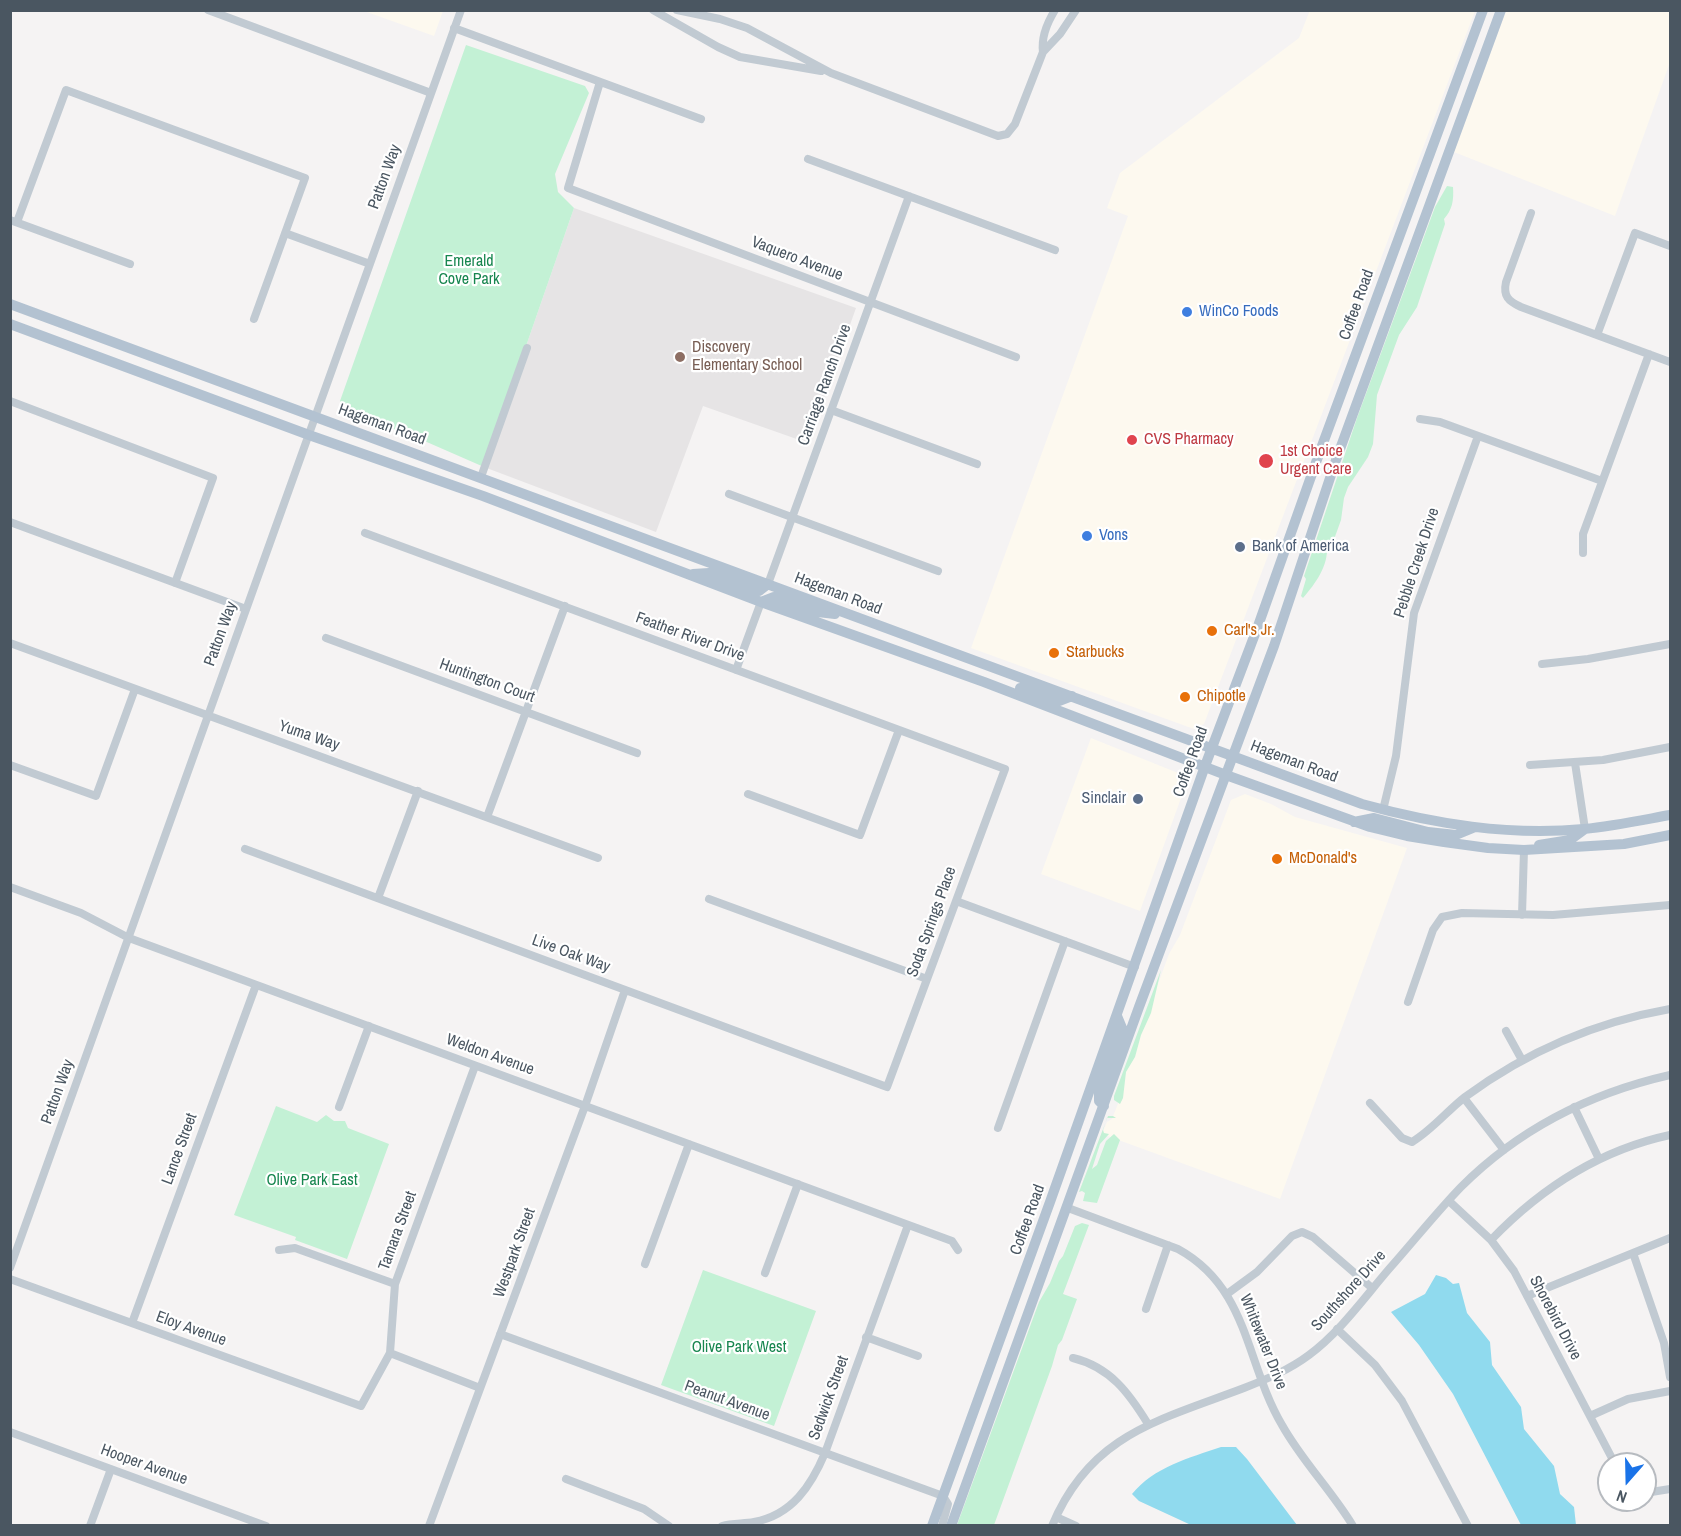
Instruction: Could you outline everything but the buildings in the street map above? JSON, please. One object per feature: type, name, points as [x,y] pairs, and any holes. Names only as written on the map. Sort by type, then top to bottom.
[{"type":"main road","name":"Coffee Road","points":[[932,1526],[1135,967],[1205,766],[1483,10]]},
{"type":"main road","name":"Coffee Road","points":[[951,1526],[1274,646],[1340,449],[1501,10]]},
{"type":"main road","name":"Hageman Road","points":[[10,304],[1362,804],[1408,817],[1473,828],[1527,831],[1585,829],[1671,815]]},
{"type":"main road","points":[[10,311],[26,310]]},
{"type":"main road","name":"Hageman Road","points":[[10,324],[309,435],[483,496],[761,602],[984,682],[1354,822],[1407,836],[1488,848],[1524,850],[1624,844],[1671,835]]},
{"type":"main road","points":[[689,574],[709,573],[759,591],[768,584]]},
{"type":"main road","points":[[761,602],[774,597],[818,612],[856,618]]},
{"type":"main road","points":[[984,682],[1009,684],[1059,701],[1072,696]]},
{"type":"main road","points":[[1354,822],[1374,818],[1456,835],[1473,828]]},
{"type":"main road","points":[[1524,850],[1545,843],[1570,840],[1585,829]]},
{"type":"main road","points":[[1104,1106],[1099,1101],[1099,1093],[1122,1028],[1117,1016]]},
{"type":"street","points":[[207,10],[431,93]]},
{"type":"street","name":"Patton Way","points":[[10,1268],[461,10]]},
{"type":"street","points":[[653,10],[740,57],[831,73]]},
{"type":"street","points":[[677,10],[720,19],[747,28],[831,73],[998,135],[1006,134],[1015,124],[1043,52],[1060,34],[1076,10]]},
{"type":"street","points":[[1043,52],[1042,42],[1055,10]]},
{"type":"street","points":[[454,28],[701,119]]},
{"type":"street","name":"Vaquero Avenue","points":[[600,82],[568,188],[1016,357]]},
{"type":"street","points":[[130,264],[14,221],[66,90],[305,178],[254,319]]},
{"type":"street","points":[[808,159],[1055,250]]},
{"type":"street","name":"Carriage Ranch Drive","points":[[768,584],[909,196]]},
{"type":"street","points":[[1531,213],[1506,282],[1504,290],[1506,297],[1521,307],[1671,362]]},
{"type":"street","points":[[285,233],[370,264]]},
{"type":"street","points":[[1597,335],[1635,233],[1671,246]]},
{"type":"street","points":[[481,477],[527,348]]},
{"type":"street","points":[[1583,553],[1583,534],[1648,354]]},
{"type":"street","points":[[10,401],[213,478],[175,583]]},
{"type":"street","points":[[831,410],[977,464]]},
{"type":"street","points":[[1420,419],[1440,422],[1602,481]]},
{"type":"street","name":"Pebble Creek Drive","points":[[1383,810],[1396,756],[1414,613],[1478,435]]},
{"type":"street","points":[[729,494],[938,571]]},
{"type":"street","points":[[10,522],[246,609]]},
{"type":"street","name":"Feather River Drive","points":[[365,533],[1005,769]]},
{"type":"street","points":[[736,670],[761,602]]},
{"type":"street","points":[[487,817],[565,606]]},
{"type":"street","name":"Huntington Court","points":[[326,638],[637,753]]},
{"type":"street","name":"Yuma Way","points":[[10,643],[598,858]]},
{"type":"street","points":[[1542,664],[1588,659],[1671,644]]},
{"type":"street","points":[[10,765],[96,796],[135,689]]},
{"type":"street","points":[[748,794],[860,835],[899,730]]},
{"type":"street","points":[[1530,765],[1575,763],[1671,747]]},
{"type":"street","points":[[1575,763],[1585,829]]},
{"type":"street","name":"Soda Springs Place","points":[[887,1086],[1005,769]]},
{"type":"street","points":[[378,898],[418,791]]},
{"type":"street","name":"Live Oak Way","points":[[245,849],[887,1086]]},
{"type":"street","points":[[1522,915],[1524,850]]},
{"type":"street","name":"Weldon Avenue","points":[[11,889],[81,913],[129,938],[952,1241],[958,1250]]},
{"type":"street","points":[[709,899],[927,979]]},
{"type":"street","points":[[956,901],[1135,967]]},
{"type":"street","points":[[1408,1002],[1433,930],[1442,917],[1462,913],[1522,915],[1585,913],[1671,905]]},
{"type":"street","points":[[998,1128],[1065,941]]},
{"type":"street","name":"Lance Street","points":[[132,1323],[256,985]]},
{"type":"street","name":"Westpark Street","points":[[429,1526],[585,1106],[625,990]]},
{"type":"street","points":[[1370,1103],[1402,1138],[1412,1142],[1464,1098],[1522,1060],[1603,1025],[1671,1009]]},
{"type":"street","points":[[339,1107],[369,1026]]},
{"type":"street","points":[[1506,1031],[1522,1060]]},
{"type":"street","name":"Tamara Street","points":[[361,1406],[390,1353],[395,1284],[475,1066]]},
{"type":"street","name":"Southshore Drive","points":[[1054,1521],[1068,1494],[1089,1466],[1118,1441],[1148,1424],[1262,1380],[1309,1355],[1337,1329],[1449,1201],[1504,1150],[1542,1124],[1574,1107],[1617,1089],[1671,1075]]},
{"type":"street","points":[[1464,1098],[1504,1150]]},
{"type":"street","points":[[1574,1107],[1599,1159]]},
{"type":"street","points":[[1491,1240],[1543,1193],[1599,1159],[1636,1144],[1671,1135]]},
{"type":"street","points":[[645,1264],[689,1144]]},
{"type":"street","points":[[765,1273],[798,1184]]},
{"type":"street","name":"Shorebird Drive","points":[[1449,1201],[1491,1240],[1514,1271],[1609,1452]]},
{"type":"street","name":"Whitewater Drive","points":[[1068,1208],[1168,1245],[1192,1257],[1213,1275],[1227,1294],[1281,1424],[1353,1526]]},
{"type":"street","name":"Sedwick Street","points":[[722,1526],[772,1521],[802,1495],[816,1474],[908,1225]]},
{"type":"street","points":[[1227,1294],[1257,1272],[1292,1236],[1302,1232],[1313,1237],[1372,1288]]},
{"type":"street","points":[[1527,1296],[1671,1238]]},
{"type":"street","points":[[1146,1309],[1168,1245]]},
{"type":"street","points":[[279,1250],[295,1248],[395,1284]]},
{"type":"street","points":[[1633,1253],[1664,1343],[1671,1377]]},
{"type":"street","name":"Eloy Avenue","points":[[10,1279],[361,1406]]},
{"type":"street","points":[[1337,1329],[1375,1365],[1402,1401],[1468,1526]]},
{"type":"street","name":"Peanut Avenue","points":[[500,1334],[943,1496]]},
{"type":"street","points":[[866,1337],[918,1356]]},
{"type":"street","points":[[390,1353],[480,1388]]},
{"type":"street","points":[[1073,1358],[1088,1361],[1101,1368],[1116,1381],[1138,1407],[1148,1424]]},
{"type":"street","points":[[1590,1416],[1628,1399],[1671,1391]]},
{"type":"street","name":"Hooper Avenue","points":[[10,1432],[266,1526]]},
{"type":"street","points":[[90,1526],[111,1468]]},
{"type":"street","points":[[566,1479],[644,1509],[669,1526]]},
{"type":"street","points":[[942,1526],[948,1504],[943,1496]]},
{"type":"street","points":[[1054,1521],[1076,1526]]},
{"type":"shaded area","points":[[443,10],[434,36],[364,11]]},
{"type":"shaded area","points":[[1310,10],[1475,11],[1204,724],[1194,729],[971,648],[1128,216],[1107,208],[1120,173],[1299,38]]},
{"type":"shaded area","points":[[1506,11],[1670,11],[1670,62],[1615,216],[1454,152]]},
{"type":"shaded area","name":"Discovery Elementary School","points":[[574,208],[856,308],[808,443],[703,406],[656,532],[484,467]]},
{"type":"shaded area","points":[[1091,738],[1178,773],[1185,787],[1140,911],[1041,874]]},
{"type":"shaded area","points":[[1245,794],[1295,817],[1407,848],[1280,1199],[1102,1134],[1107,1122],[1112,1119],[1119,1101],[1117,1096],[1169,954],[1180,935],[1231,800]]},
{"type":"green space","name":"Emerald Cove Park","points":[[466,45],[585,86],[589,93],[555,174],[558,192],[574,208],[484,467],[413,436],[344,411],[340,401]]},
{"type":"green space","points":[[1447,186],[1453,187],[1452,205],[1444,219],[1445,224],[1417,307],[1399,335],[1377,395],[1373,444],[1368,457],[1348,487],[1341,520],[1332,545],[1327,547],[1323,568],[1303,598],[1301,596],[1306,579],[1304,576],[1357,418],[1435,207]]},
{"type":"green space","points":[[1161,970],[1151,1013],[1141,1035],[1135,1057],[1126,1072],[1123,1098],[1120,1104],[1114,1100],[1114,1096]]},
{"type":"green space","name":"Olive Park East","points":[[276,1106],[317,1122],[326,1115],[334,1121],[345,1121],[348,1128],[389,1144],[347,1259],[295,1240],[296,1237],[234,1215]]},
{"type":"green space","points":[[1105,1123],[1104,1133],[1109,1134],[1100,1144],[1092,1169],[1097,1165],[1106,1141],[1114,1134],[1120,1140],[1097,1203],[1083,1201],[1085,1193],[1079,1192]]},
{"type":"green space","points":[[1082,1223],[1089,1225],[1063,1294],[1077,1299],[1058,1345],[994,1525],[957,1525],[1039,1302],[1063,1256],[1075,1226]]},
{"type":"green space","name":"Olive Park West","points":[[703,1270],[816,1311],[774,1426],[661,1385]]},
{"type":"water","points":[[1436,1275],[1446,1278],[1453,1284],[1459,1283],[1467,1313],[1490,1342],[1492,1365],[1521,1407],[1524,1429],[1554,1466],[1560,1494],[1574,1507],[1576,1525],[1521,1525],[1453,1394],[1419,1345],[1391,1312],[1425,1294]]},
{"type":"water","points":[[1221,1447],[1236,1447],[1297,1525],[1191,1525],[1139,1501],[1132,1494],[1161,1470]]},
{"type":"place","name":"WinCo Foods","points":[[1187,312]]},
{"type":"place","name":"Discovery Elementary School","points":[[680,357]]},
{"type":"place","name":"CVS Pharmacy","points":[[1132,440]]},
{"type":"place","name":"1st Choice Urgent Care","points":[[1266,461]]},
{"type":"place","name":"Vons","points":[[1087,536]]},
{"type":"place","name":"Bank of America","points":[[1240,547]]},
{"type":"place","name":"Carl's Jr.","points":[[1212,631]]},
{"type":"place","name":"Starbucks","points":[[1054,653]]},
{"type":"place","name":"Chipotle","points":[[1185,697]]},
{"type":"place","name":"Sinclair","points":[[1138,799]]},
{"type":"place","name":"McDonald's","points":[[1277,859]]}]
